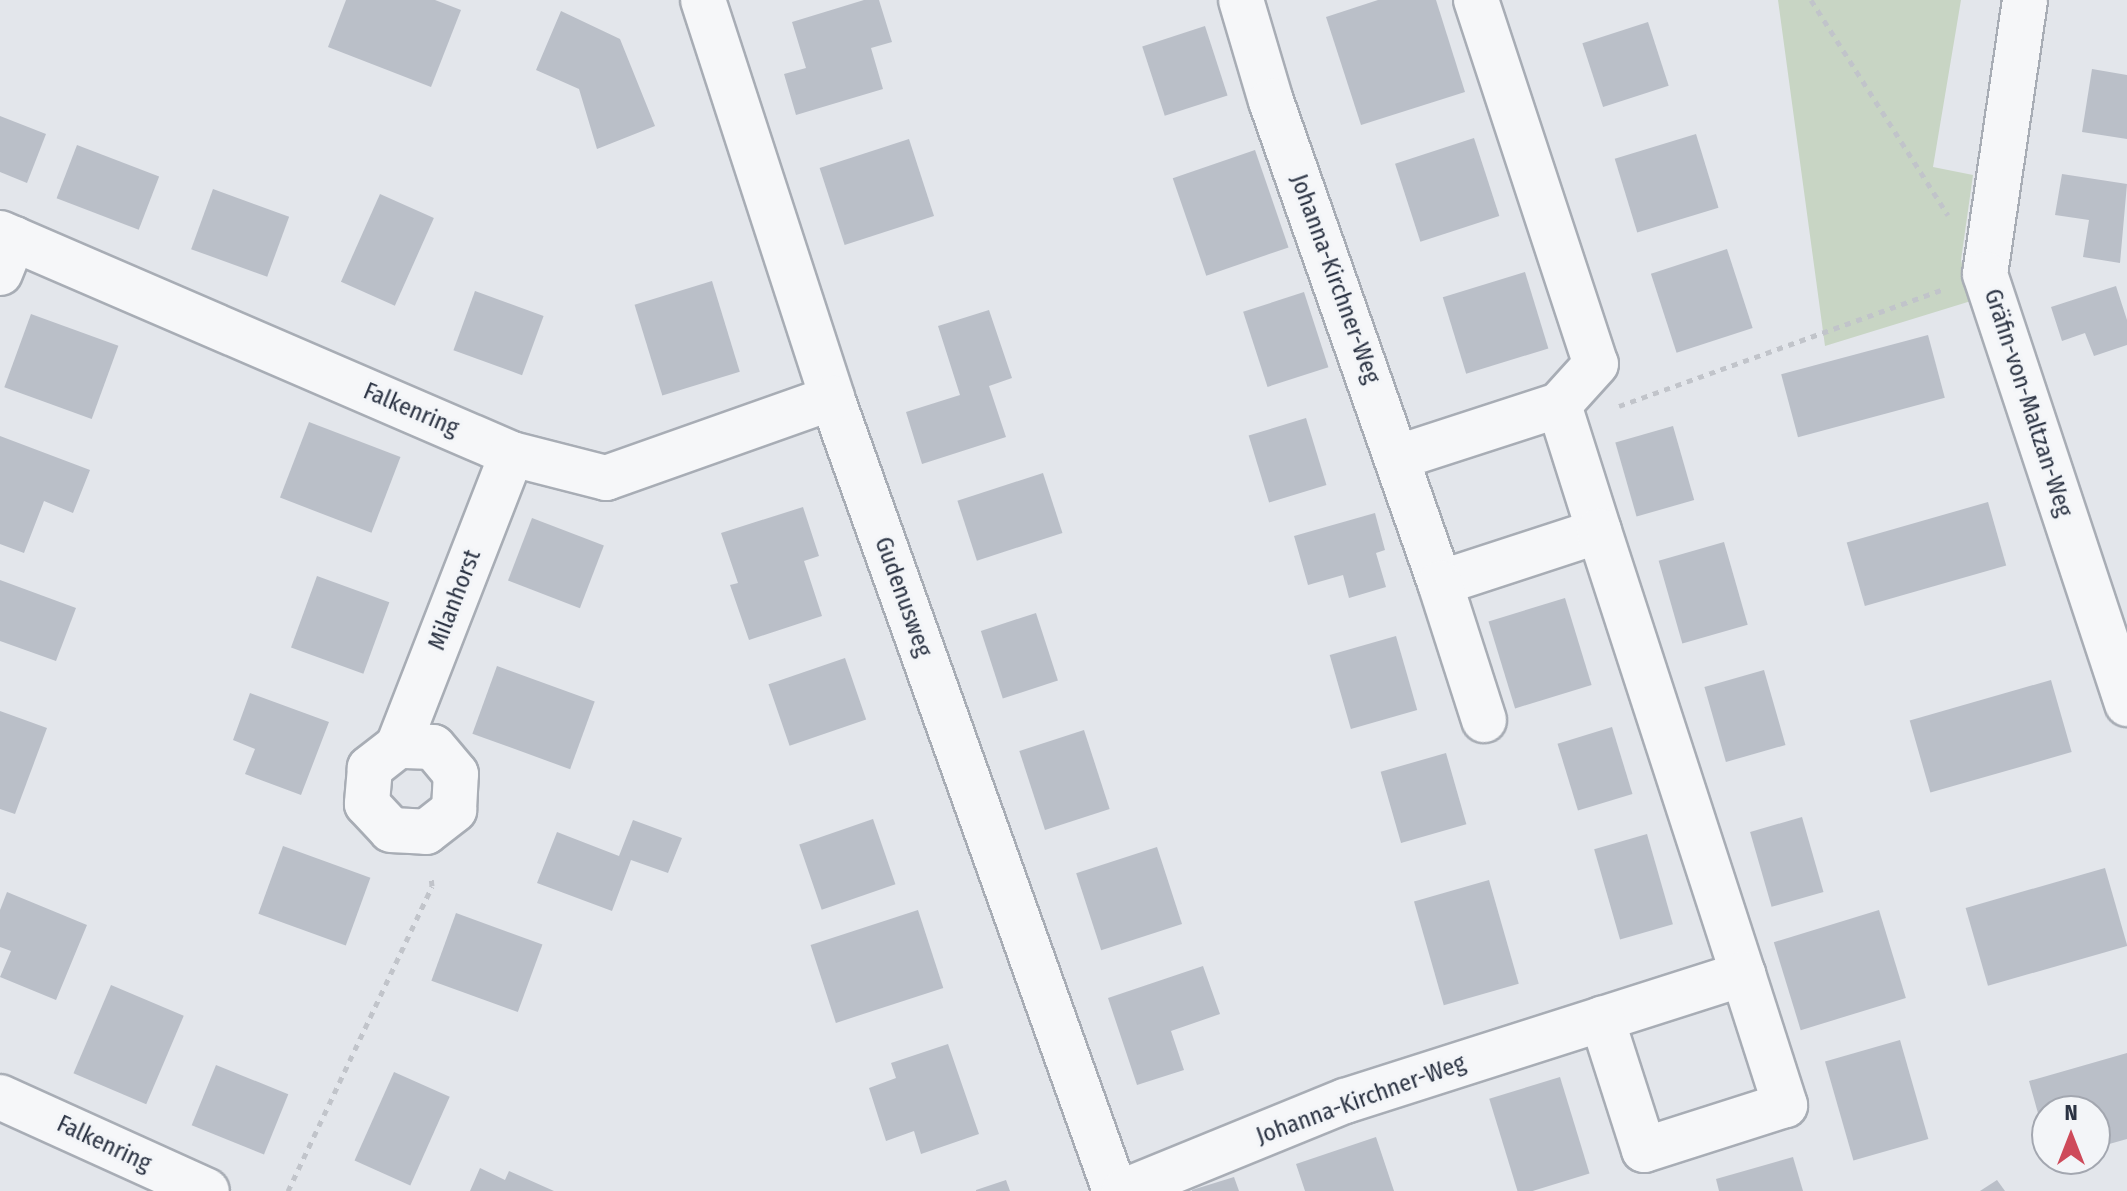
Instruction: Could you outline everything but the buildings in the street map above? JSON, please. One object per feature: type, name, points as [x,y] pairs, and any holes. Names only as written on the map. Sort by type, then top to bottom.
[{"type":"street","name":"Gudenusweg","points":[[703,0],[832,398],[1115,1191]]},
{"type":"street","name":"Johanna-Kirchner-Weg","points":[[1241,0],[1271,101],[1399,457],[1484,720]]},
{"type":"street","points":[[1399,457],[1562,415],[1596,364],[1476,0]]},
{"type":"street","name":"Gräfin-von-Maltzan-Weg","points":[[2025,0],[1985,274],[2127,704]]},
{"type":"street","name":"Falkenring","points":[[5,248],[512,454],[606,478],[832,398]]},
{"type":"street","points":[[1562,415],[1785,1105],[1644,1150],[1602,1019]]},
{"type":"street","name":"Milanhorst","points":[[426,832],[391,830],[367,804],[370,768],[398,746],[512,454]]},
{"type":"street","points":[[1440,583],[1599,531]]},
{"type":"street","points":[[398,746],[433,747],[456,774],[454,810],[426,832]]},
{"type":"street","name":"Johanna-Kirchner-Weg","points":[[1124,1191],[1345,1101],[1743,974]]},
{"type":"street","name":"Falkenring","points":[[0,1097],[207,1191]]},
{"type":"path","points":[[1562,415],[1985,274],[1811,0]]},
{"type":"path","points":[[288,1191],[432,886],[426,832]]},
{"type":"green space","points":[[1778,0],[1961,0],[1933,167],[1973,175],[1961,260],[1971,301],[1825,346]]}]
